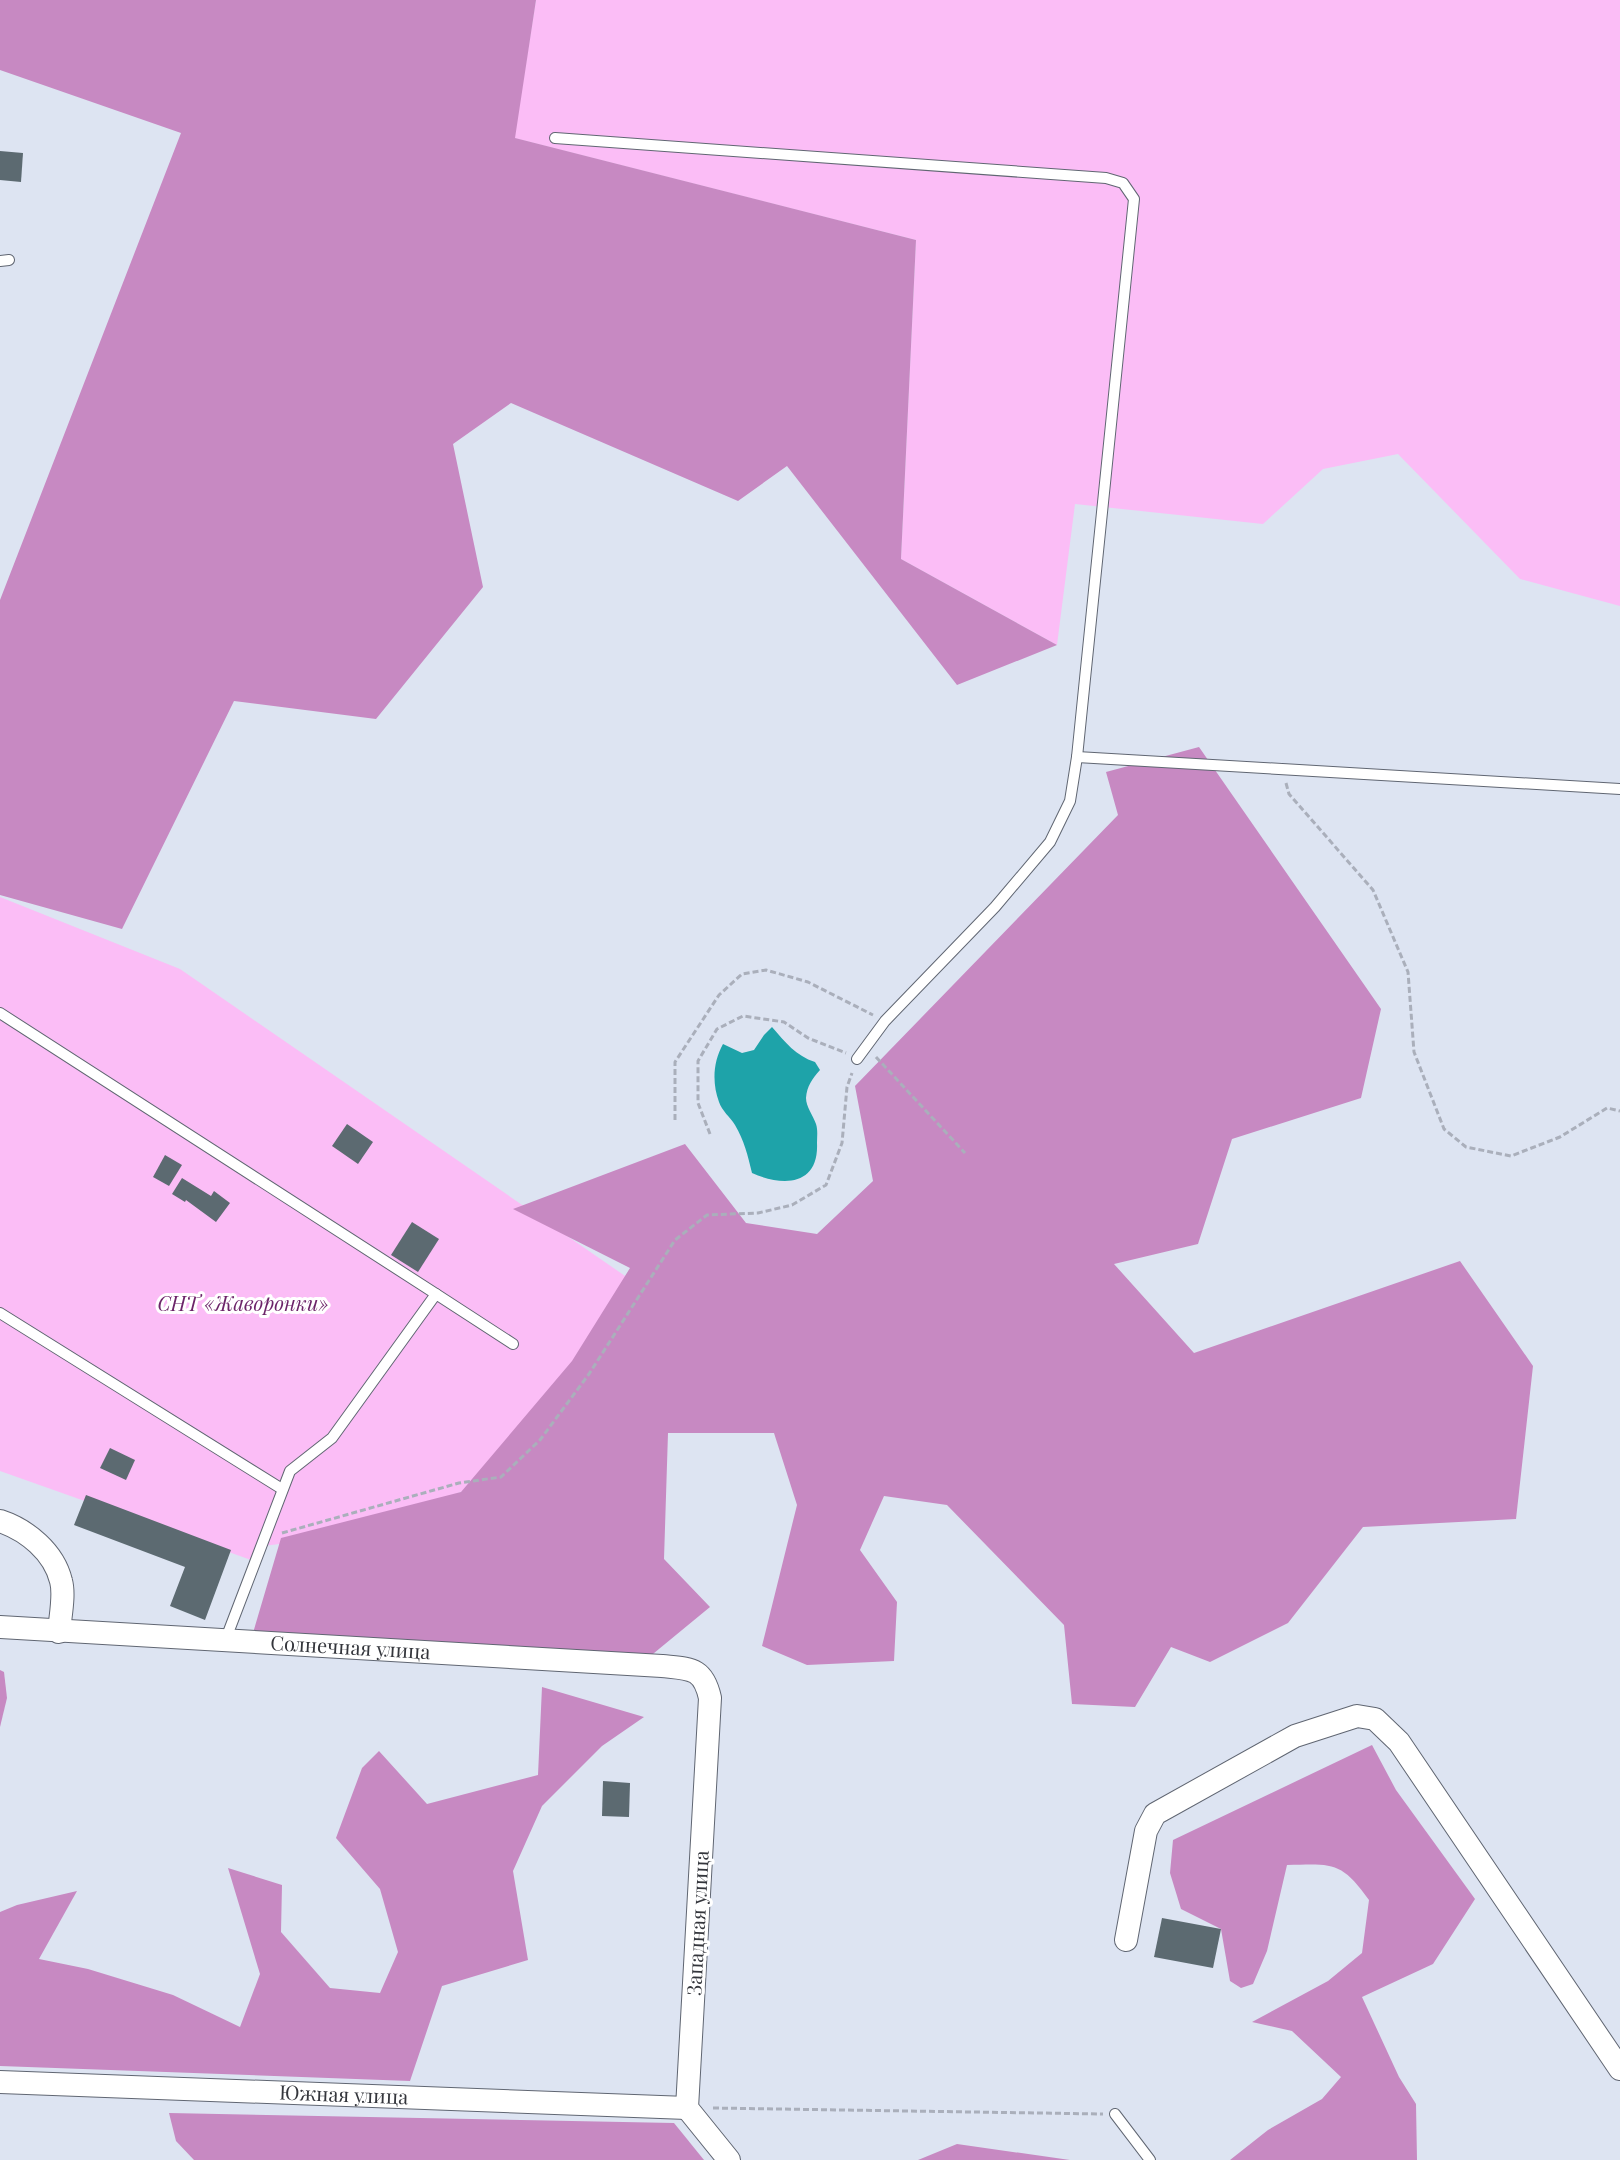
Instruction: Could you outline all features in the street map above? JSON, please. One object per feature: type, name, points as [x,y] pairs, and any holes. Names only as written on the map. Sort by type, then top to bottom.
[{"type":"street","points":[[0,1521],[12,1525],[37,1541],[53,1564],[62,1582],[59,1632]]},
{"type":"street","name":"Солнечная улица","points":[[0,1628],[684,1668],[701,1674]]},
{"type":"street","name":"Западная улица","points":[[687,2108],[711,1698],[701,1674]]},
{"type":"street","points":[[1126,1940],[1146,1831],[1155,1814],[1295,1736],[1357,1716],[1375,1719],[1399,1742],[1620,2069]]},
{"type":"street","name":"Южная улица","points":[[0,2082],[687,2108]]},
{"type":"street","points":[[687,2108],[729,2160]]},
{"type":"lane","points":[[555,138],[1087,176],[1116,181],[1129,189],[1134,199],[1135,213],[1077,758],[1070,801],[1050,842],[995,907],[885,1021],[857,1059]]},
{"type":"lane","points":[[1077,758],[1620,789]]},
{"type":"lane","points":[[0,1013],[513,1344]]},
{"type":"lane","points":[[225,1641],[262,1539],[290,1471],[333,1438],[436,1294]]},
{"type":"lane","points":[[0,1313],[282,1489]]},
{"type":"lane","points":[[1115,2114],[1150,2160]]},
{"type":"path","points":[[1282,771],[1289,794],[1373,890],[1408,972],[1414,1052],[1444,1129],[1466,1146],[1511,1156],[1560,1137],[1606,1108],[1620,1111]]},
{"type":"path","points":[[675,1119],[675,1062],[719,995],[742,974],[766,970],[808,982],[885,1021]]},
{"type":"path","points":[[262,1539],[459,1483],[501,1477],[540,1440],[589,1374],[675,1240],[707,1215],[758,1213],[792,1205],[826,1185],[842,1143],[847,1087],[857,1059],[833,1046],[808,1038],[784,1022],[743,1016],[717,1029],[698,1061],[698,1103],[710,1134]]},
{"type":"path","points":[[866,1046],[965,1153]]},
{"type":"path","points":[[687,2108],[1115,2114]]},
{"type":"green space","points":[[536,0],[1620,0],[1620,606],[1520,579],[1398,454],[1323,469],[1263,524],[1075,504],[1057,645],[901,559],[916,240],[514,138]]},
{"type":"green space","name":"СНТ «Жаворонки»","points":[[0,897],[180,969],[644,1289],[490,1480],[355,1535],[263,1546],[254,1561],[0,1471]]},
{"type":"shaded area","points":[[0,0],[536,0],[515,138],[916,240],[901,559],[1057,645],[957,685],[787,466],[738,501],[511,403],[453,444],[483,587],[376,719],[234,701],[122,929],[0,895],[0,600],[181,133],[0,70]]},
{"type":"shaded area","points":[[1199,747],[1381,1009],[1361,1098],[1232,1139],[1198,1244],[1114,1264],[1194,1353],[1460,1261],[1533,1366],[1516,1519],[1363,1527],[1288,1623],[1210,1662],[1171,1647],[1135,1707],[1072,1704],[1064,1625],[947,1505],[884,1496],[860,1550],[897,1602],[894,1661],[807,1665],[762,1646],[797,1505],[774,1433],[668,1433],[664,1559],[710,1607],[648,1658],[253,1633],[281,1538],[461,1492],[572,1361],[630,1268],[513,1209],[685,1144],[746,1223],[817,1234],[873,1181],[855,1086],[1118,815],[1106,772]]},
{"type":"shaded area","points":[[0,1670],[4,1672],[7,1698],[0,1727]]},
{"type":"shaded area","points":[[542,1687],[644,1717],[602,1746],[542,1806],[513,1871],[528,1960],[442,1986],[410,2081],[0,2066],[0,1912],[17,1905],[77,1891],[39,1959],[88,1969],[173,1995],[240,2027],[260,1974],[228,1868],[282,1885],[281,1932],[330,1988],[380,1993],[398,1952],[380,1889],[336,1838],[362,1768],[379,1751],[427,1804],[538,1775]]},
{"type":"shaded area","points":[[1372,1745],[1396,1790],[1475,1899],[1433,1964],[1362,1997],[1399,2077],[1416,2104],[1417,2160],[1230,2160],[1268,2130],[1322,2099],[1341,2077],[1292,2031],[1252,2022],[1328,1981],[1362,1953],[1369,1900],[1351,1878],[1335,1868],[1326,1865],[1287,1865],[1267,1951],[1253,1984],[1241,1988],[1230,1981],[1221,1929],[1181,1909],[1170,1873],[1173,1840]]},
{"type":"shaded area","points":[[169,2113],[674,2123],[704,2160],[194,2160],[176,2141]]},
{"type":"shaded area","points":[[957,2144],[1070,2160],[918,2160]]},
{"type":"water","points":[[772,1027],[791,1048],[815,1062],[820,1070],[810,1083],[806,1098],[817,1126],[816,1157],[812,1168],[805,1175],[787,1181],[752,1173],[741,1136],[719,1102],[715,1080],[715,1065],[723,1044],[742,1053],[754,1050]]},
{"type":"building","points":[[0,151],[23,153],[21,182],[0,180]]},
{"type":"building","points":[[347,1124],[373,1142],[358,1164],[332,1146]]},
{"type":"building","points":[[165,1155],[182,1165],[169,1186],[153,1177]]},
{"type":"building","points":[[182,1178],[211,1196],[214,1191],[230,1203],[216,1222],[186,1200],[185,1202],[172,1194]]},
{"type":"building","points":[[412,1222],[439,1239],[418,1272],[391,1255]]},
{"type":"building","points":[[110,1448],[135,1460],[126,1480],[100,1468]]},
{"type":"building","points":[[86,1495],[231,1550],[205,1620],[170,1606],[185,1567],[74,1525]]},
{"type":"building","points":[[603,1781],[630,1783],[629,1817],[602,1816]]},
{"type":"building","points":[[1162,1918],[1221,1929],[1213,1968],[1154,1957]]}]
